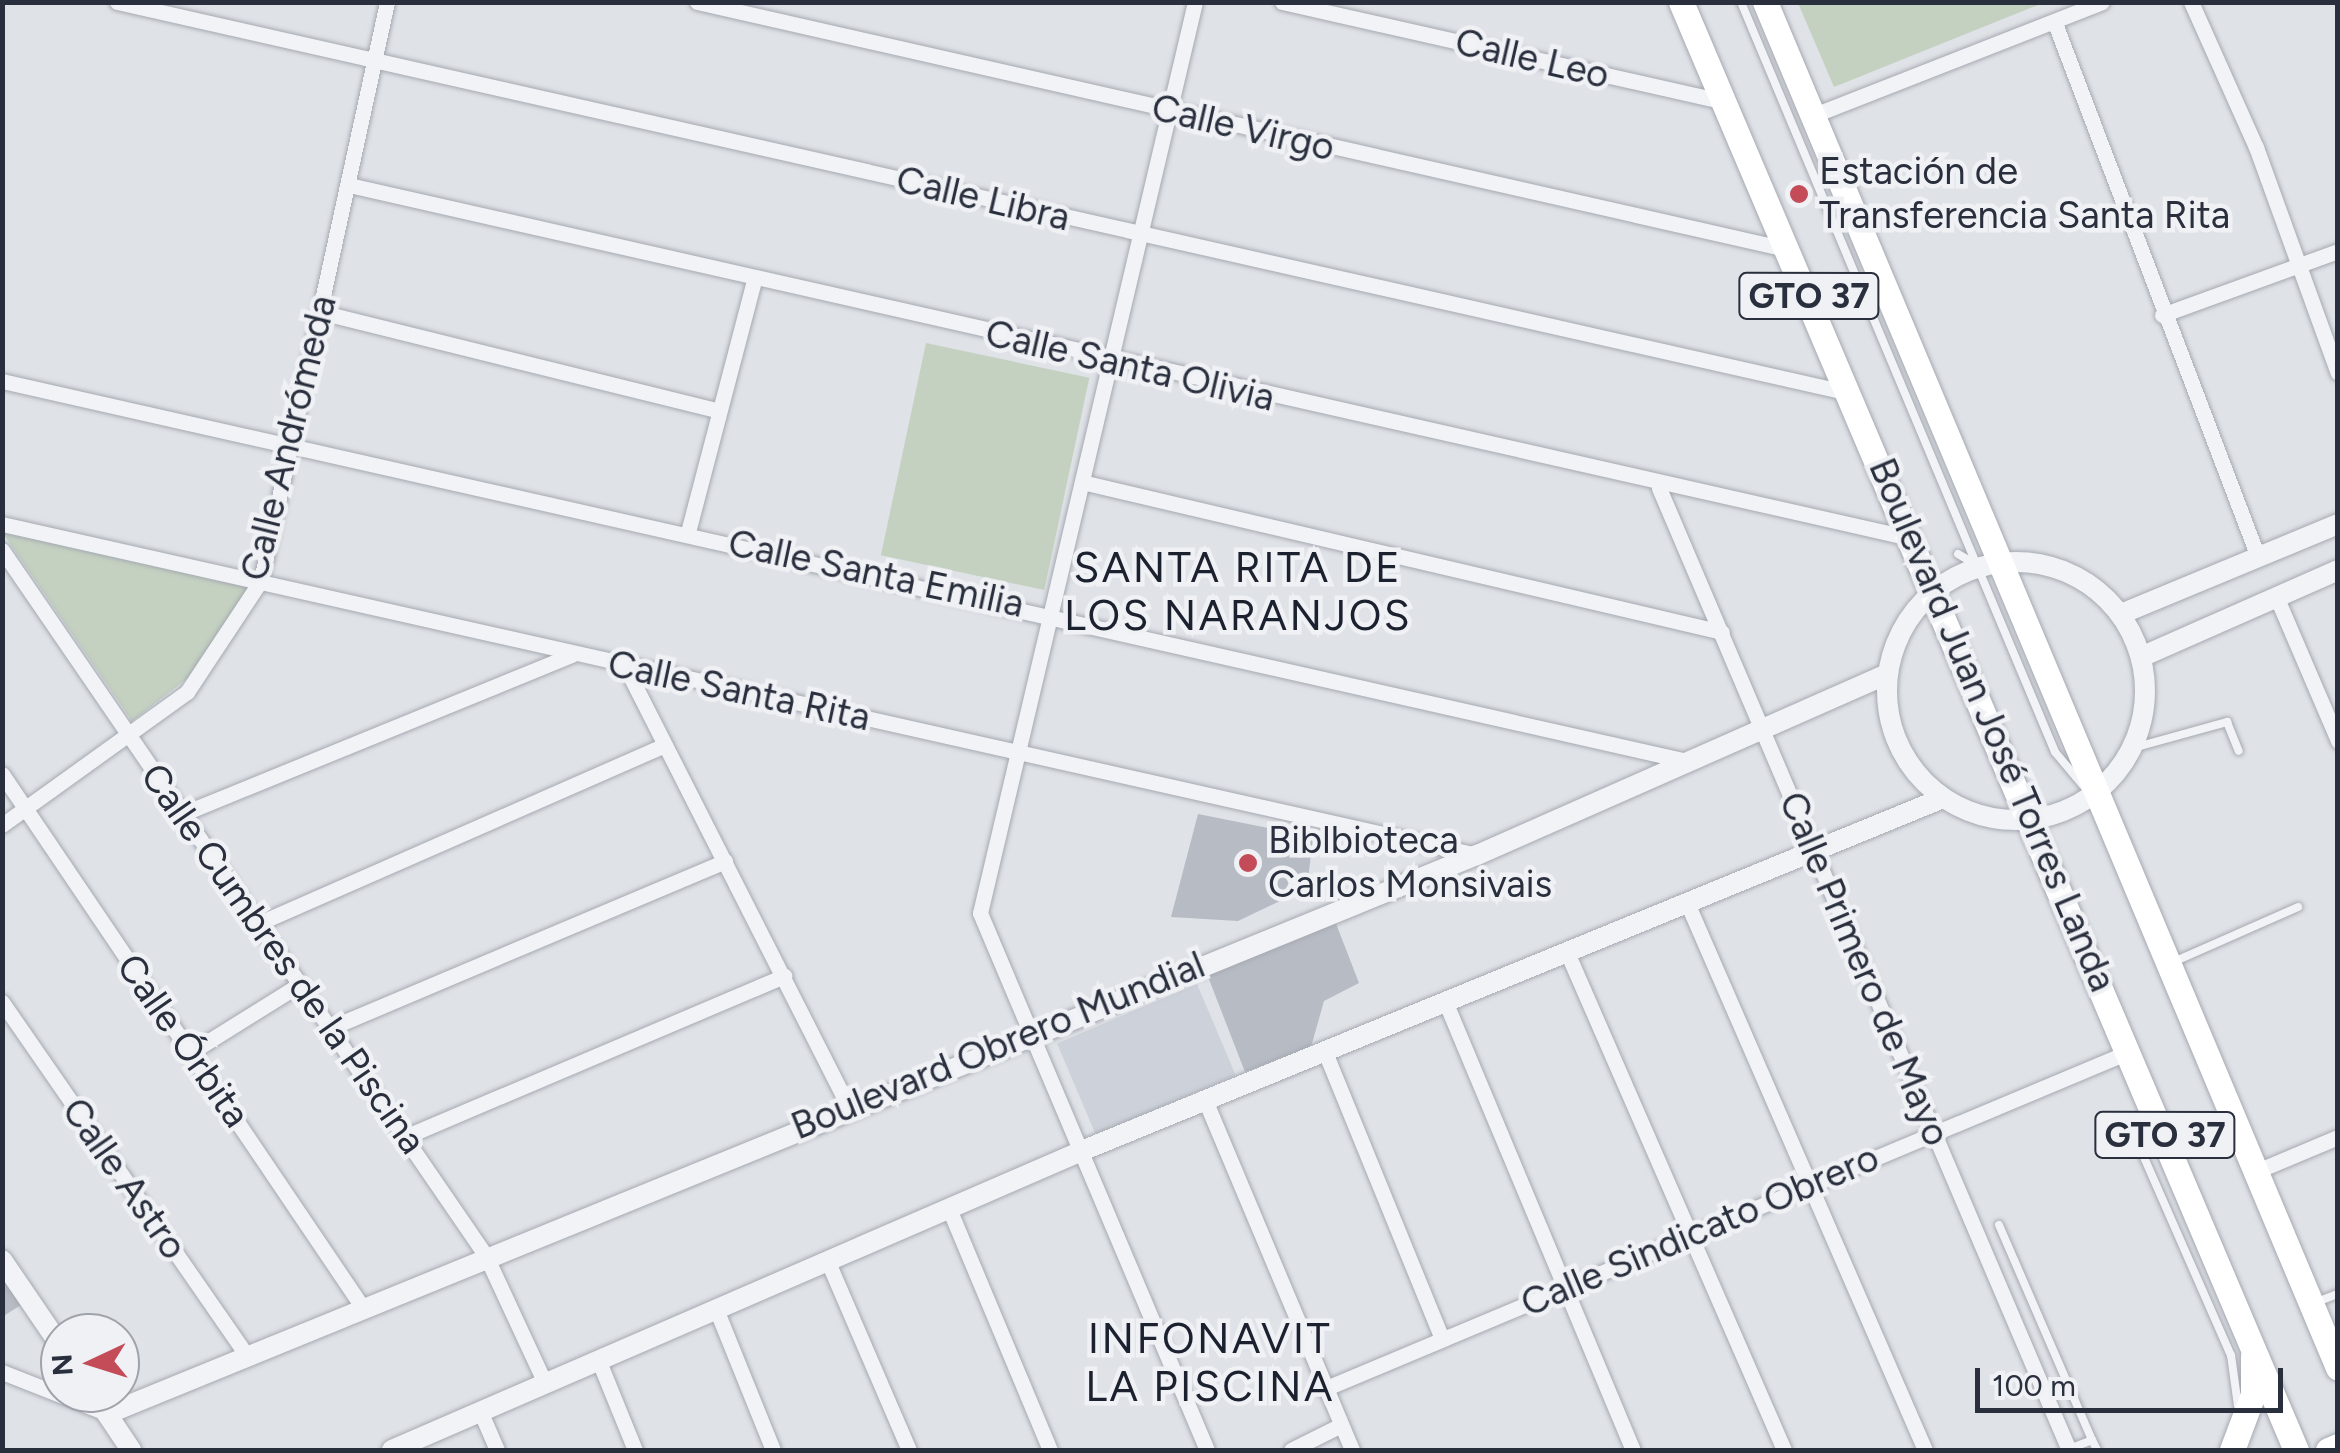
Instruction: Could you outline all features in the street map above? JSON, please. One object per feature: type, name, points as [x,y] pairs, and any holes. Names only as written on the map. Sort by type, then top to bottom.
[{"type":"main road","name":"Boulevard Juan José Torres Landa","points":[[1681,2],[2131,1051],[2296,1450]]},
{"type":"main road","name":"Boulevard Juan José Torres Landa","points":[[1766,2],[1814,114],[1990,564],[2094,795],[2335,1356]]},
{"type":"main road","points":[[2232,1450],[2253,1394],[2251,1336]]},
{"type":"main road","points":[[2328,1450],[2338,1446]]},
{"type":"street","name":"Calle Libra","points":[[117,2],[1849,393]]},
{"type":"street","name":"Calle Andrómeda","points":[[2,825],[130,738],[211,666],[261,580],[295,441],[387,2]]},
{"type":"street","name":"Calle Virgo","points":[[697,2],[1790,250]]},
{"type":"street","points":[[1195,2],[1086,482],[980,913],[1027,1032],[1084,1150],[1207,1450]]},
{"type":"street","name":"Calle Leo","points":[[1282,2],[1724,102]]},
{"type":"street","points":[[1814,114],[2056,26],[2102,2]]},
{"type":"street","points":[[2191,2],[2256,146],[2294,266],[2338,373]]},
{"type":"street","points":[[2056,26],[2162,315],[2258,557]]},
{"type":"street","name":"Calle Santa Olivia","points":[[349,185],[754,282],[1660,488],[1913,538]]},
{"type":"street","points":[[2162,315],[2338,250]]},
{"type":"street","points":[[688,532],[717,410],[754,282]]},
{"type":"street","points":[[320,312],[717,410]]},
{"type":"street","name":"Calle Santa Emilia","points":[[2,381],[295,441],[1690,762]]},
{"type":"street","points":[[1086,482],[1722,632]]},
{"type":"street","name":"Calle Primero de Mayo","points":[[1660,488],[2069,1450]]},
{"type":"street","name":"Calle Santa Rita","points":[[2,524],[261,580],[626,668],[1019,749],[1477,855]]},
{"type":"street","points":[[2121,614],[2338,524]]},
{"type":"street","name":"Calle Cumbres de la Piscina","points":[[2,550],[297,986],[407,1136],[486,1256],[543,1379]]},
{"type":"street","points":[[1990,564],[2068,572],[2121,614],[2141,658],[2146,688],[2133,748],[2094,795],[2032,820],[1986,817],[1944,798],[1898,744],[1888,674],[1903,628],[1935,590],[1990,564]]},
{"type":"street","points":[[2141,658],[2338,570]]},
{"type":"street","points":[[2276,596],[2338,741]]},
{"type":"street","points":[[182,814],[572,655]]},
{"type":"street","points":[[626,668],[848,1105]]},
{"type":"street","name":"Boulevard Obrero Mundial","points":[[107,1414],[848,1105],[1477,855],[1765,733],[1888,674]]},
{"type":"street","points":[[257,924],[664,745]]},
{"type":"street","name":"Calle Órbita","points":[[2,774],[363,1308]]},
{"type":"street","points":[[392,1450],[481,1413],[543,1379],[950,1211],[1084,1150],[1944,798]]},
{"type":"street","points":[[330,1028],[725,861]]},
{"type":"street","points":[[1688,905],[1924,1450]]},
{"type":"street","points":[[1566,950],[1784,1450]]},
{"type":"street","points":[[407,1136],[784,976]]},
{"type":"street","points":[[192,1051],[297,986]]},
{"type":"street","name":"Calle Astro","points":[[2,1002],[246,1356]]},
{"type":"street","points":[[1445,1002],[1633,1450]]},
{"type":"street","name":"Calle Sindicato Obrero","points":[[1324,1389],[2131,1051]]},
{"type":"street","points":[[1325,1052],[1442,1338]]},
{"type":"street","points":[[1205,1100],[1352,1450]]},
{"type":"street","points":[[2256,1171],[2338,1137]]},
{"type":"street","points":[[950,1211],[1050,1450]]},
{"type":"street","points":[[2,1260],[40,1315]]},
{"type":"street","points":[[828,1262],[908,1450]]},
{"type":"street","points":[[716,1309],[773,1450]]},
{"type":"street","points":[[598,1359],[635,1450]]},
{"type":"street","points":[[2,1372],[107,1414],[131,1450]]},
{"type":"street","points":[[481,1413],[497,1450]]},
{"type":"street","points":[[1291,1450],[1341,1425]]},
{"type":"lane","points":[[1741,2],[1990,564]]},
{"type":"lane","points":[[1958,554],[1990,564]]},
{"type":"lane","points":[[2133,748],[2227,722],[2239,751]]},
{"type":"lane","points":[[2167,965],[2298,907]]},
{"type":"lane","points":[[2143,1155],[2231,1355],[2238,1408],[2220,1450]]},
{"type":"lane","points":[[2000,1225],[2097,1450]]},
{"type":"lane","points":[[2312,1304],[2338,1294]]},
{"type":"lane","points":[[2069,1450],[2092,1440]]},
{"type":"shaded area","points":[[1197,984],[1236,1075],[1096,1135],[1057,1043]]},
{"type":"green space","points":[[1798,3],[2043,3],[1834,87]]},
{"type":"green space","points":[[926,343],[1089,378],[1044,590],[881,555]]},
{"type":"green space","points":[[2,532],[249,584],[206,664],[132,721]]},
{"type":"building","name":"Biblbioteca Carlos Monsivais","points":[[1198,814],[1313,837],[1307,888],[1238,921],[1171,917]]},
{"type":"building","points":[[1335,921],[1359,983],[1324,1001],[1311,1047],[1245,1072],[1205,969]]},
{"type":"building","points":[[2,1277],[21,1305],[2,1317]]},
{"type":"place","name":"Estación de Transferencia Santa Rita","points":[[1799,194]]},
{"type":"place","name":"Biblbioteca Carlos Monsivais","points":[[1248,863]]},
{"type":"district","name":"SANTA RITA DE LOS NARANJOS","points":[[1238,592]]},
{"type":"district","name":"INFONAVIT LA PISCINA","points":[[1210,1363]]}]
